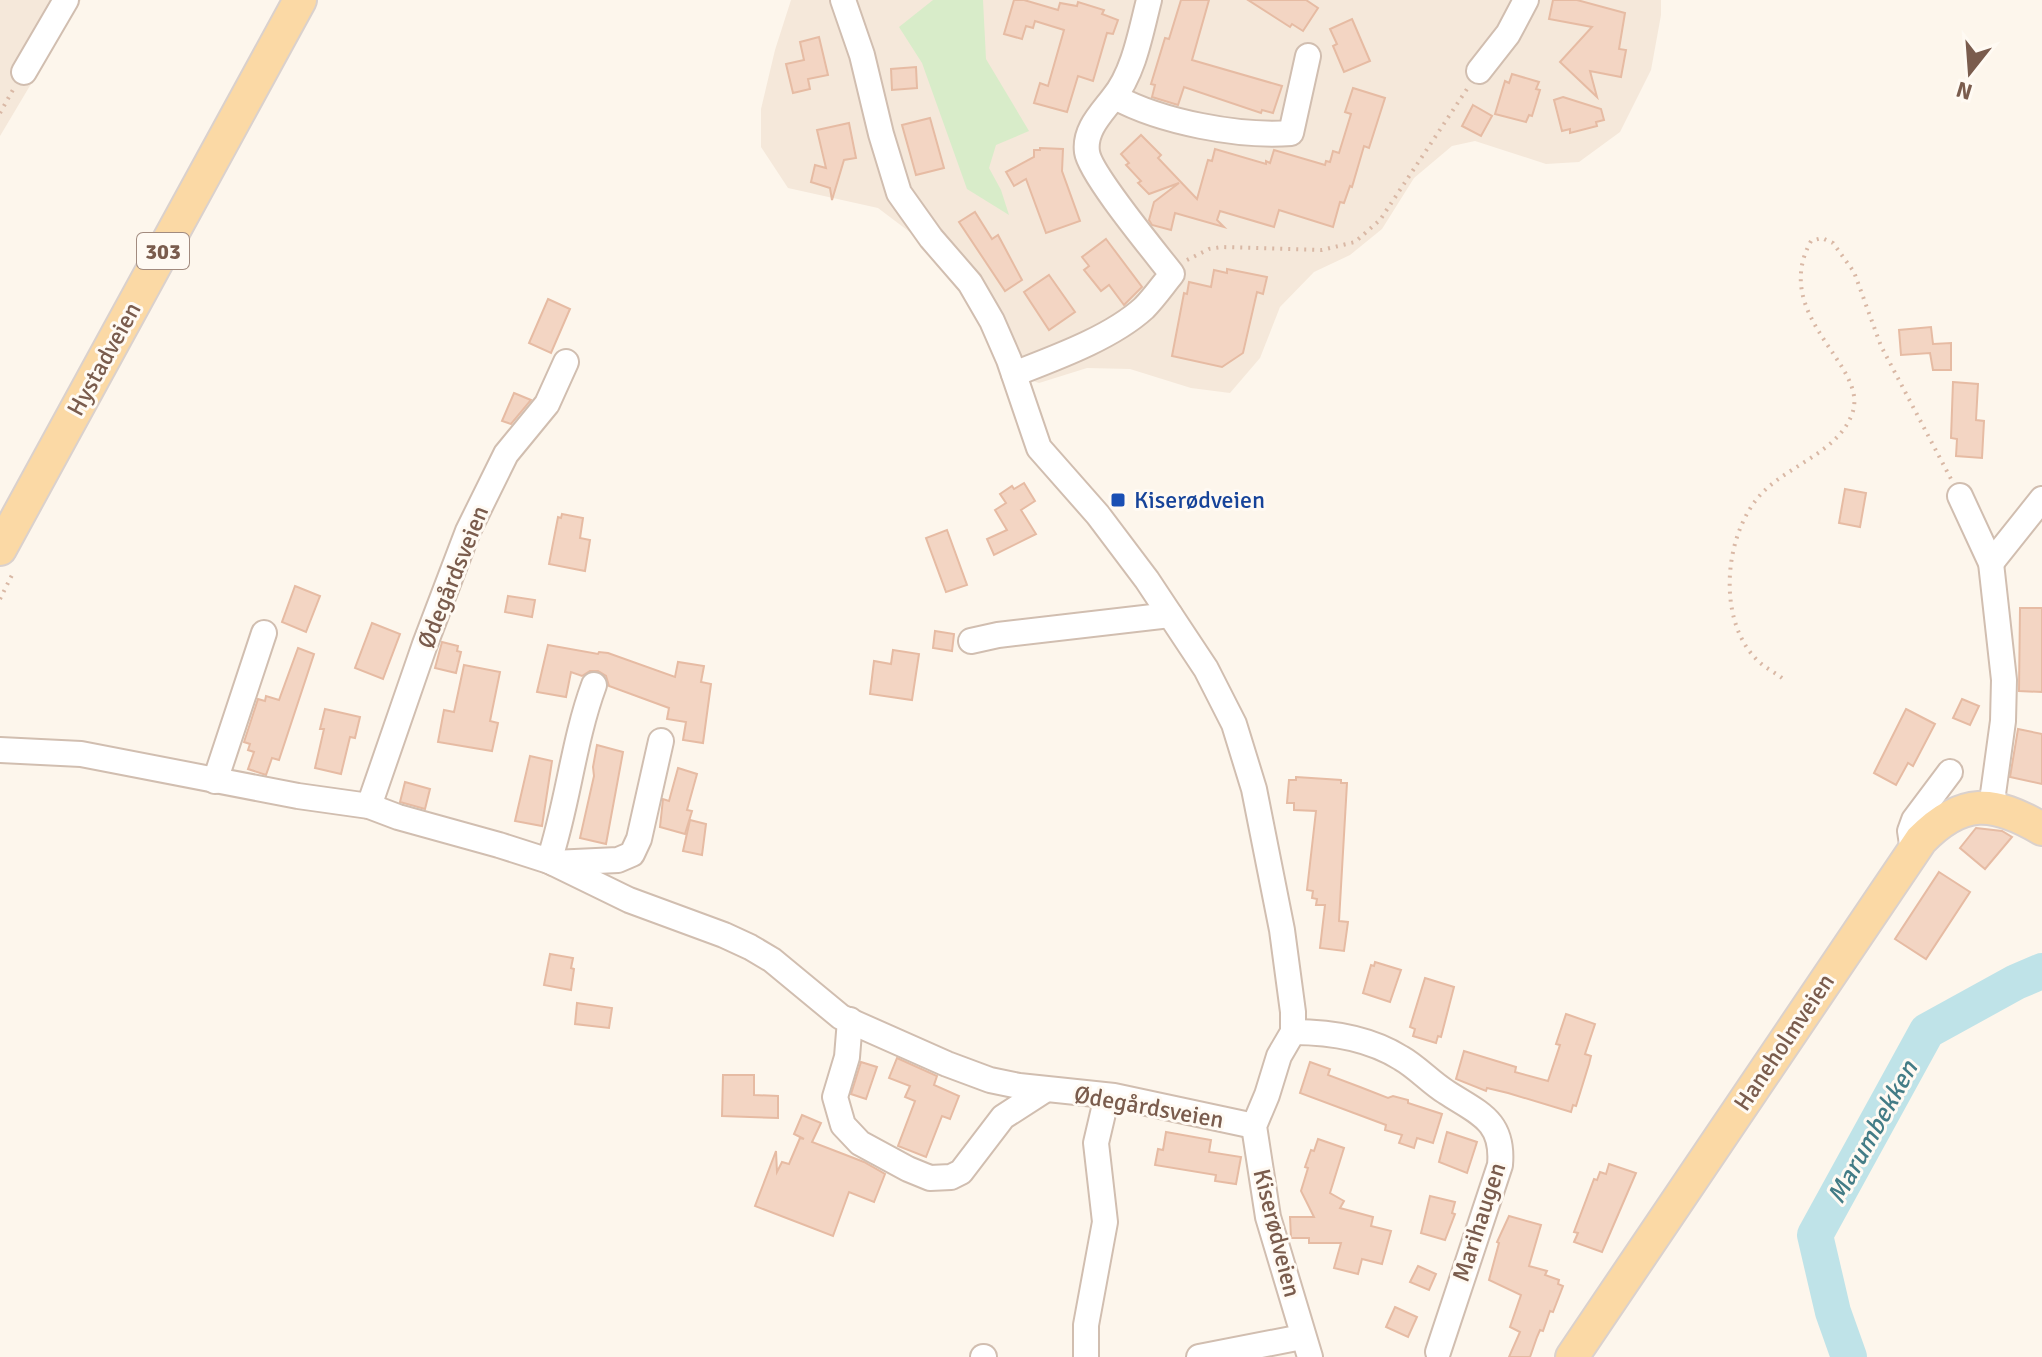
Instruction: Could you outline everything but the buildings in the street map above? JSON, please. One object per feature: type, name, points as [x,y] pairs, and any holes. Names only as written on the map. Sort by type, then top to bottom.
[{"type":"main road","name":"Hystadveien","points":[[0,549],[300,0]]},
{"type":"main road","points":[[1996,807],[2019,815],[2042,829]]},
{"type":"main road","name":"Haneholmveien","points":[[1572,1357],[1913,851],[1934,827],[1955,814],[1972,808],[1996,807]]},
{"type":"street","points":[[24,72],[66,0]]},
{"type":"street","points":[[843,0],[862,55],[899,193],[931,238],[970,283],[992,321],[1039,448],[1098,515],[1170,615],[1206,669],[1234,724],[1254,789],[1282,930],[1292,1002],[1293,1032],[1279,1056],[1254,1126]]},
{"type":"street","points":[[1014,374],[1125,323],[1143,309],[1172,274],[1133,224],[1088,155],[1091,128],[1115,97],[1130,66],[1149,0]]},
{"type":"street","points":[[1479,71],[1508,34],[1526,0]]},
{"type":"street","points":[[1115,97],[1133,107],[1208,127],[1256,133],[1291,133],[1308,56]]},
{"type":"street","name":"Ødegårdsveien","points":[[369,806],[468,531],[506,454],[547,404],[566,362]]},
{"type":"street","points":[[1960,496],[1991,563],[2004,680],[2003,721],[1993,794],[1996,807]]},
{"type":"street","points":[[1991,563],[2042,499]]},
{"type":"street","points":[[971,641],[998,635],[1170,615]]},
{"type":"street","points":[[215,781],[264,633]]},
{"type":"street","points":[[551,862],[594,685]]},
{"type":"street","name":"Ødegårdsveien","points":[[551,862],[618,860],[632,854],[639,839],[661,741]]},
{"type":"street","name":"Ødegårdsveien","points":[[0,750],[81,754],[215,781],[369,806],[551,862],[629,900],[724,935],[772,960],[841,1017],[990,1080],[1045,1090],[1107,1096],[1254,1126]]},
{"type":"street","points":[[1913,851],[1910,831],[1914,820],[1950,772]]},
{"type":"street","name":"Ødegårdsveien","points":[[850,1020],[847,1057],[835,1097],[843,1125],[860,1143],[930,1178],[951,1177],[961,1172],[1003,1117],[1045,1090]]},
{"type":"street","name":"Marihaugen","points":[[1293,1032],[1320,1032],[1351,1038],[1401,1057],[1436,1086],[1482,1114],[1500,1140],[1500,1165],[1438,1352]]},
{"type":"street","points":[[1086,1357],[1086,1325],[1105,1222],[1096,1143],[1107,1096]]},
{"type":"street","name":"Kiserødveien","points":[[1254,1126],[1268,1217],[1306,1347]]},
{"type":"street","points":[[1199,1357],[1306,1347]]},
{"type":"path","points":[[1172,274],[1187,259],[1209,249],[1322,250],[1355,242],[1380,220],[1479,71]]},
{"type":"path","points":[[0,113],[24,72]]},
{"type":"path","points":[[1782,678],[1757,659],[1742,637],[1728,595],[1732,556],[1740,523],[1763,492],[1842,434],[1854,411],[1852,390],[1804,303],[1801,263],[1811,241],[1822,238],[1833,243],[1854,272],[1881,346],[1960,496]]},
{"type":"shaded area","points":[[0,0],[81,0],[0,136]]},
{"type":"shaded area","points":[[791,0],[1661,0],[1661,15],[1651,70],[1620,132],[1579,162],[1546,164],[1475,141],[1452,146],[1414,178],[1382,229],[1350,255],[1314,272],[1280,307],[1260,358],[1230,393],[1191,388],[1130,369],[1087,368],[1039,383],[1006,372],[961,283],[919,239],[878,208],[788,188],[761,147],[761,109]]},
{"type":"green space","points":[[933,0],[983,0],[986,59],[1029,131],[996,145],[989,168],[1001,190],[1009,215],[967,189],[922,63],[899,27]]},
{"type":"waterway","name":"Marumbekken","points":[[1849,1357],[1833,1312],[1815,1235],[1927,1031],[2042,971]]},
{"type":"place","name":"Kiserødveien","points":[[1118,500]]}]
